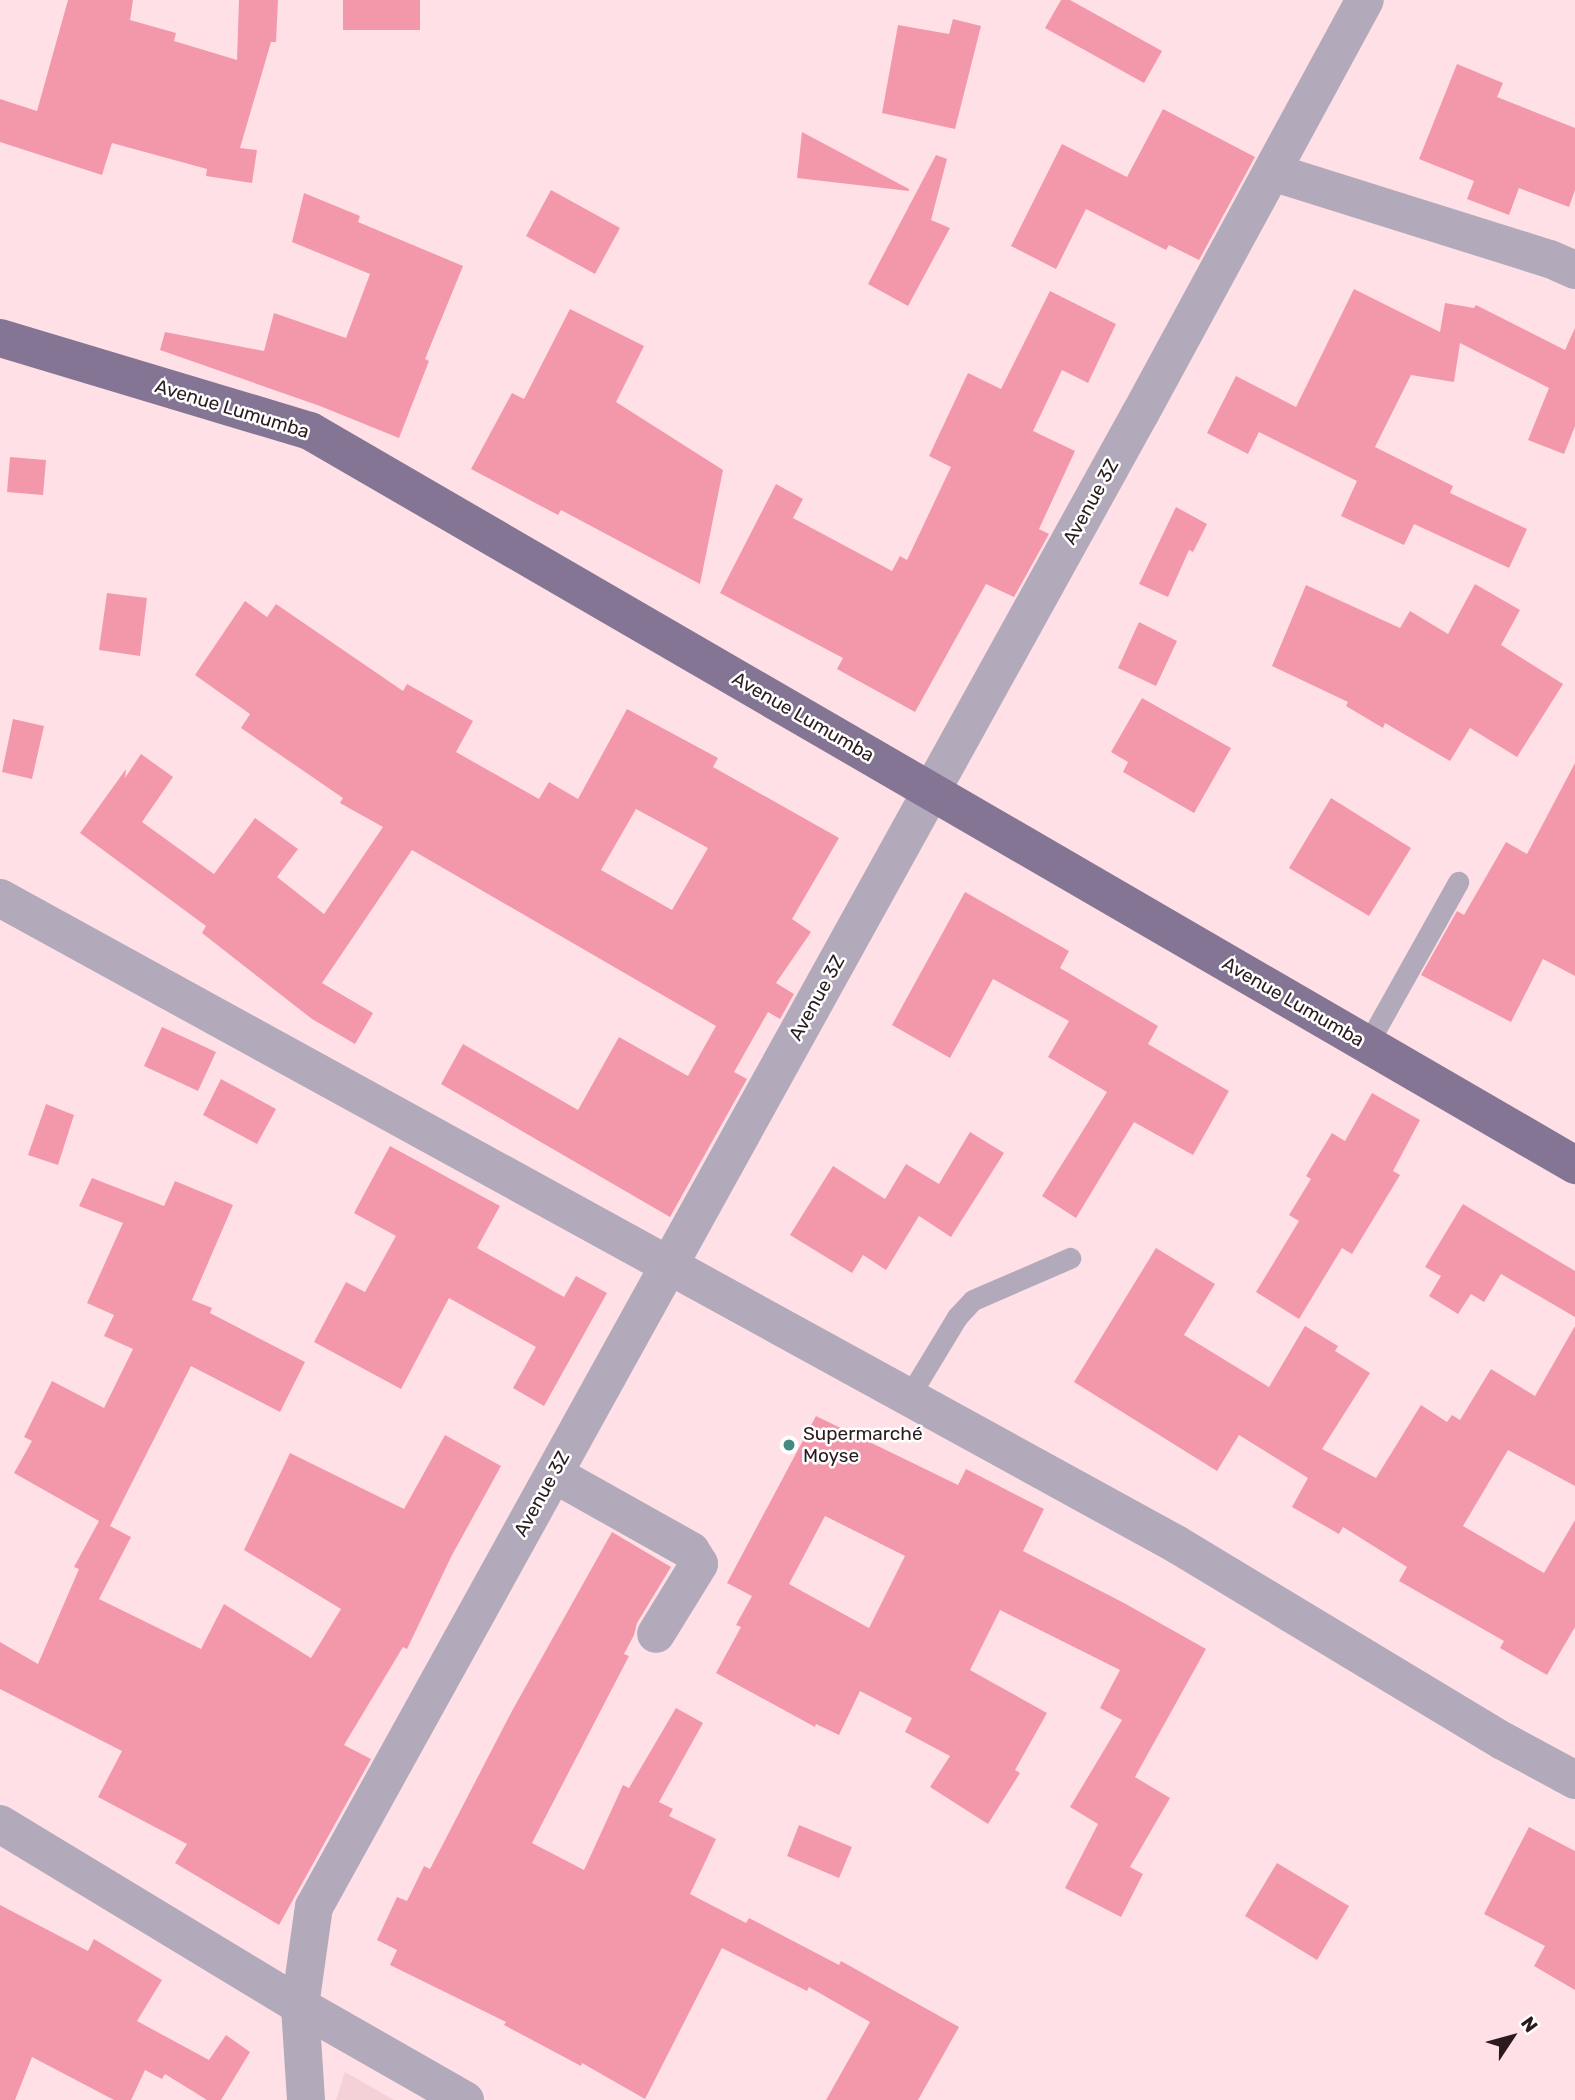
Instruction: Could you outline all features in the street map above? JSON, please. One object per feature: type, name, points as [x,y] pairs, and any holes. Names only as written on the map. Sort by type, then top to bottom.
[{"type":"main road","name":"Avenue Lumumba","points":[[0,338],[310,431],[1575,1166]]},
{"type":"street","name":"Avenue 3Z","points":[[306,2100],[300,2006],[314,1907],[1365,0]]},
{"type":"street","points":[[1272,172],[1550,259],[1575,270]]},
{"type":"street","points":[[0,898],[1176,1544],[1503,1741],[1575,1780]]},
{"type":"street","points":[[554,1474],[691,1550],[699,1564],[656,1634]]},
{"type":"street","points":[[0,1824],[300,2006],[465,2100]]},
{"type":"lane","points":[[1367,1045],[1458,882]]},
{"type":"lane","points":[[908,1398],[957,1317],[973,1300],[1070,1258]]},
{"type":"shaded area","points":[[345,2072],[394,2100],[336,2100]]},
{"type":"building","points":[[68,0],[133,0],[130,20],[176,33],[174,41],[237,60],[239,0],[278,0],[276,42],[271,42],[240,148],[257,150],[252,183],[206,176],[207,169],[112,143],[102,175],[0,142],[0,99],[37,111]]},
{"type":"building","points":[[343,0],[420,0],[420,30],[343,30]]},
{"type":"building","points":[[1061,0],[1070,0],[1162,51],[1144,83],[1045,28]]},
{"type":"building","points":[[953,19],[981,26],[955,129],[882,113],[898,25],[949,34]]},
{"type":"building","points":[[1457,64],[1503,83],[1497,97],[1575,128],[1575,190],[1569,207],[1519,188],[1509,215],[1467,199],[1474,181],[1419,159]]},
{"type":"building","points":[[1163,109],[1255,157],[1199,260],[1169,245],[1166,250],[1086,209],[1056,269],[1011,246],[1062,144],[1127,177]]},
{"type":"building","points":[[802,132],[909,189],[909,191],[797,178]]},
{"type":"building","points":[[936,155],[947,159],[931,220],[950,228],[908,306],[868,284]]},
{"type":"building","points":[[551,190],[620,228],[595,274],[526,236]]},
{"type":"building","points":[[304,193],[360,216],[358,222],[463,266],[425,359],[429,361],[399,438],[320,406],[160,350],[165,332],[264,351],[274,313],[346,338],[370,274],[292,242]]},
{"type":"building","points":[[1354,289],[1440,332],[1445,303],[1474,308],[1476,305],[1565,350],[1575,328],[1575,426],[1564,454],[1528,440],[1549,388],[1460,343],[1454,382],[1411,375],[1375,447],[1453,486],[1450,493],[1527,529],[1509,568],[1414,524],[1404,545],[1341,516],[1357,481],[1259,432],[1248,454],[1207,433],[1236,376],[1296,407]]},
{"type":"building","points":[[1050,291],[1116,324],[1088,383],[1062,370],[1033,431],[1075,451],[1039,529],[1049,534],[1014,597],[986,584],[915,712],[837,669],[843,658],[720,593],[776,484],[803,499],[793,518],[892,571],[900,556],[907,560],[951,467],[929,456],[968,373],[1001,389]]},
{"type":"building","points":[[570,309],[644,346],[616,402],[723,470],[700,584],[561,510],[558,515],[471,469],[512,393],[524,399]]},
{"type":"building","points":[[10,457],[46,460],[43,495],[7,492]]},
{"type":"building","points":[[1176,507],[1207,524],[1193,552],[1189,550],[1168,597],[1139,584]]},
{"type":"building","points":[[1475,584],[1520,610],[1501,645],[1563,684],[1517,757],[1470,728],[1450,761],[1385,723],[1383,728],[1346,706],[1348,702],[1272,666],[1306,585],[1400,628],[1410,611],[1448,634]]},
{"type":"building","points":[[107,593],[147,598],[140,656],[99,650]]},
{"type":"building","points":[[245,601],[267,617],[276,604],[403,691],[407,684],[473,721],[456,752],[539,799],[549,782],[578,799],[627,709],[718,758],[713,767],[839,838],[792,919],[811,932],[776,983],[794,994],[780,1019],[768,1012],[734,1072],[747,1079],[670,1217],[441,1084],[463,1044],[578,1110],[619,1037],[688,1076],[716,1026],[412,850],[322,983],[373,1013],[355,1044],[312,1019],[202,933],[206,926],[80,833],[126,769],[125,778],[141,754],[173,777],[142,822],[214,874],[255,818],[298,849],[277,877],[324,914],[383,827],[340,803],[343,798],[241,728],[250,714],[195,675]],"holes":[[[636,809],[708,848],[672,910],[601,870]]]},
{"type":"building","points":[[1139,622],[1177,641],[1156,686],[1118,668]]},
{"type":"building","points":[[1142,698],[1231,748],[1194,813],[1123,772],[1128,762],[1111,752]]},
{"type":"building","points":[[13,719],[44,726],[32,779],[2,772]]},
{"type":"building","points":[[1575,763],[1575,976],[1543,959],[1511,1022],[1421,975],[1457,911],[1464,915],[1506,842],[1527,854]]},
{"type":"building","points":[[1331,798],[1411,848],[1369,916],[1289,868]]},
{"type":"building","points":[[965,892],[1069,951],[1060,968],[1158,1026],[1148,1044],[1229,1091],[1193,1155],[1134,1122],[1076,1218],[1042,1196],[1107,1092],[1048,1057],[1069,1021],[993,979],[950,1058],[892,1025]]},
{"type":"building","points":[[162,1027],[216,1052],[198,1091],[144,1066]]},
{"type":"building","points":[[221,1079],[276,1109],[257,1144],[203,1115]]},
{"type":"building","points":[[1372,1093],[1420,1120],[1393,1171],[1400,1175],[1352,1254],[1342,1248],[1299,1319],[1256,1292],[1299,1221],[1289,1215],[1311,1179],[1306,1176],[1332,1133],[1345,1141]]},
{"type":"building","points":[[46,1104],[74,1115],[58,1165],[28,1155]]},
{"type":"building","points":[[970,1132],[1004,1153],[951,1237],[919,1216],[886,1270],[863,1255],[852,1273],[790,1235],[833,1166],[885,1199],[906,1164],[939,1184]]},
{"type":"building","points":[[390,1146],[500,1206],[477,1248],[564,1297],[576,1276],[607,1293],[544,1406],[513,1388],[536,1347],[449,1298],[401,1389],[314,1342],[346,1282],[365,1292],[396,1236],[354,1213]]},
{"type":"building","points":[[92,1178],[164,1206],[175,1181],[233,1205],[192,1300],[212,1308],[210,1313],[305,1362],[280,1412],[191,1366],[110,1526],[131,1537],[99,1599],[201,1649],[224,1604],[311,1658],[341,1609],[244,1550],[290,1453],[404,1509],[445,1435],[501,1466],[451,1557],[407,1649],[403,1647],[344,1745],[371,1759],[279,1925],[175,1863],[187,1844],[98,1797],[122,1751],[0,1689],[0,1642],[38,1664],[79,1569],[74,1567],[99,1521],[14,1473],[32,1441],[24,1437],[52,1381],[104,1408],[133,1349],[104,1336],[114,1315],[87,1303],[123,1223],[79,1206]]},
{"type":"building","points":[[1463,1204],[1575,1271],[1575,1317],[1501,1274],[1484,1302],[1471,1294],[1458,1314],[1429,1296],[1441,1276],[1425,1267]]},
{"type":"building","points":[[1156,1248],[1215,1284],[1184,1335],[1269,1387],[1305,1326],[1338,1346],[1335,1351],[1370,1373],[1322,1449],[1376,1478],[1421,1405],[1447,1422],[1452,1415],[1460,1420],[1491,1369],[1535,1396],[1575,1326],[1575,1486],[1508,1450],[1463,1526],[1544,1573],[1575,1520],[1575,1627],[1547,1675],[1500,1648],[1504,1641],[1399,1581],[1407,1567],[1343,1527],[1339,1534],[1292,1507],[1308,1478],[1239,1435],[1217,1471],[1074,1382]]},
{"type":"building","points":[[816,1416],[958,1485],[966,1469],[1044,1509],[1023,1551],[1206,1649],[1135,1777],[1170,1798],[1130,1867],[1143,1874],[1121,1917],[1065,1888],[1098,1824],[1070,1807],[1122,1720],[1100,1708],[1120,1670],[1000,1610],[970,1670],[1047,1713],[1015,1770],[1020,1773],[988,1824],[930,1787],[950,1756],[905,1732],[912,1718],[860,1691],[839,1735],[816,1724],[815,1727],[716,1673],[741,1627],[736,1625],[752,1596],[727,1583]],"holes":[[[825,1516],[905,1556],[869,1628],[789,1584]]]},
{"type":"building","points":[[612,1532],[671,1567],[637,1623],[624,1654],[629,1656],[532,1843],[584,1870],[623,1785],[629,1788],[676,1708],[703,1723],[659,1802],[673,1809],[669,1816],[716,1839],[690,1894],[746,1923],[749,1918],[839,1965],[841,1961],[959,2027],[918,2100],[826,2100],[870,2022],[809,1987],[807,1991],[722,1948],[645,2099],[582,2063],[581,2066],[504,2025],[506,2022],[390,1965],[397,1950],[377,1940],[397,1897],[407,1901],[424,1866],[430,1869],[512,1711]]},
{"type":"building","points":[[799,1825],[852,1847],[839,1878],[787,1856]]},
{"type":"building","points":[[1529,1827],[1575,1851],[1575,1990],[1534,1966],[1545,1946],[1484,1914]]},
{"type":"building","points":[[1277,1863],[1349,1906],[1317,1960],[1245,1916]]},
{"type":"building","points":[[0,1905],[88,1951],[94,1939],[162,1980],[137,2021],[209,2060],[226,2035],[250,2052],[221,2100],[207,2100],[165,2074],[162,2079],[145,2070],[131,2100],[114,2100],[32,2057],[15,2100],[0,2100]]},
{"type":"place","name":"Supermarché Moyse","points":[[789,1445]]}]
